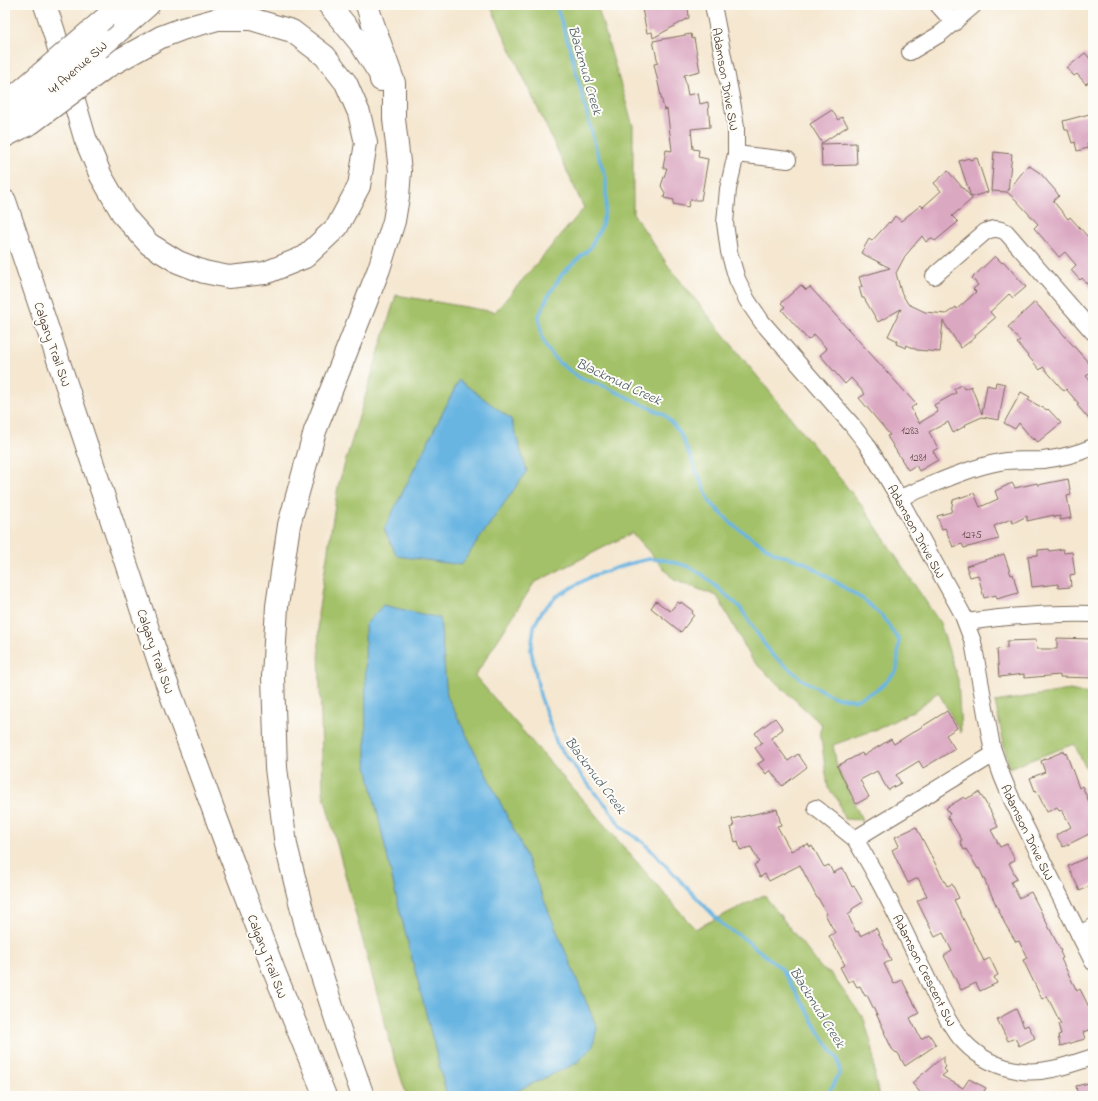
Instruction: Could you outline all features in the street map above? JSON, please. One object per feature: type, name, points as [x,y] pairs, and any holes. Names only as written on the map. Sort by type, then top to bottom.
[{"type":"highway","points":[[5,136],[31,123],[105,68],[161,37],[182,29],[218,19],[251,19],[292,31],[326,56],[346,84],[359,113],[366,143],[359,186],[337,227],[305,257],[265,273],[229,276],[204,272],[178,262],[149,244],[124,216],[100,176],[86,138],[54,32],[45,5]]},
{"type":"highway","points":[[329,5],[361,44],[380,74],[394,119]]},
{"type":"highway","points":[[363,1096],[307,930],[286,845],[276,768],[273,677],[277,606],[289,525],[315,431],[379,269],[394,221],[398,197],[400,171],[394,119],[394,83],[367,5]]},
{"type":"highway","name":"Calgary Trail SW","points":[[5,201],[160,665],[274,971],[325,1096]]},
{"type":"main road","name":"41 Avenue SW","points":[[5,129],[149,5]]},
{"type":"main road","name":"41 Avenue SW","points":[[5,104],[112,11]]},
{"type":"street","name":"Adamson Drive SW","points":[[713,5],[736,127],[736,154],[728,189],[726,223],[729,252],[733,268],[742,291],[762,322],[866,443],[899,498],[962,613],[973,642],[994,754],[1012,800],[1086,931],[1093,962]]},
{"type":"street","points":[[938,5],[954,23]]},
{"type":"street","points":[[910,52],[940,34],[974,5]]},
{"type":"street","points":[[736,154],[788,160]]},
{"type":"street","points":[[934,276],[985,232],[995,228],[1001,229],[1006,232],[1093,332]]},
{"type":"street","points":[[899,498],[989,464],[1012,460],[1043,460],[1066,456],[1093,447]]},
{"type":"street","points":[[966,622],[1044,614],[1093,614]]},
{"type":"street","points":[[855,839],[994,754]]},
{"type":"street","name":"Adamson Crescent SW","points":[[816,808],[855,839],[873,869],[946,1016],[959,1036],[974,1052],[999,1066],[1023,1071],[1047,1070],[1093,1057]]},
{"type":"green space","points":[[490,5],[597,5],[633,126],[633,213],[669,267],[863,507],[940,623],[958,680],[961,733],[938,692],[917,709],[880,728],[833,745],[837,767],[862,820],[844,819],[838,800],[828,788],[820,731],[822,725],[753,661],[717,596],[674,580],[632,533],[534,583],[475,676],[695,929],[764,895],[822,969],[831,974],[864,1019],[873,1050],[875,1078],[879,1096],[407,1096],[394,1057],[323,792],[318,614],[338,486],[396,295],[495,312],[584,208]]},
{"type":"green space","points":[[1070,690],[1093,695],[1093,776],[1086,768],[1074,744],[1009,768],[995,702]]},
{"type":"water","points":[[459,380],[511,419],[527,471],[461,565],[397,556],[384,529]]},
{"type":"water","points":[[383,605],[440,618],[447,696],[520,842],[597,1028],[593,1046],[577,1063],[506,1096],[447,1096],[397,900],[366,762],[365,625]]},
{"type":"building","points":[[658,5],[688,6],[689,18],[653,38],[652,32],[647,33],[642,9]]},
{"type":"building","points":[[691,34],[692,39],[694,38],[700,71],[684,75],[688,95],[698,93],[700,104],[708,102],[710,127],[691,129],[693,149],[699,150],[698,157],[708,159],[701,200],[690,200],[688,207],[673,204],[674,200],[664,198],[665,193],[661,186],[667,168],[663,168],[666,150],[672,151],[667,109],[664,110],[654,64],[658,63],[653,41]]},
{"type":"building","points":[[1085,53],[1093,62],[1093,78],[1086,84],[1077,74],[1074,76],[1067,68]]},
{"type":"building","points":[[832,110],[838,120],[842,117],[848,126],[822,143],[810,124]]},
{"type":"building","points":[[1093,113],[1093,143],[1087,144],[1088,148],[1077,151],[1075,142],[1072,143],[1068,130],[1065,130],[1063,121]]},
{"type":"building","points":[[856,143],[857,165],[822,166],[821,144]]},
{"type":"building","points":[[994,152],[1012,154],[1008,191],[1028,165],[1040,173],[1055,190],[1059,196],[1053,201],[1068,219],[1070,217],[1088,237],[1093,232],[1093,291],[1082,278],[1080,280],[1071,270],[1076,265],[1065,252],[1059,257],[1034,228],[1038,224],[1016,200],[1007,192],[991,191]]},
{"type":"building","points":[[969,158],[970,160],[977,158],[988,192],[971,197],[959,161]]},
{"type":"building","points":[[948,171],[972,199],[952,216],[958,222],[935,241],[931,238],[926,242],[922,236],[905,256],[896,273],[901,292],[908,304],[925,312],[946,314],[956,307],[957,309],[976,292],[973,289],[978,285],[972,278],[995,256],[1002,263],[1004,262],[1026,287],[1013,298],[1009,294],[990,312],[995,318],[975,335],[976,337],[961,348],[943,321],[940,352],[917,350],[907,345],[906,348],[896,344],[898,341],[888,336],[901,309],[878,322],[864,298],[862,298],[859,287],[862,287],[859,277],[890,268],[861,253],[869,239],[872,241],[895,216],[901,221],[921,205],[923,207],[941,191],[934,183]]},
{"type":"building","points":[[801,285],[806,290],[810,287],[916,404],[911,408],[919,423],[938,412],[934,405],[956,393],[954,389],[962,385],[964,389],[971,386],[982,414],[987,385],[995,387],[996,382],[1005,384],[999,420],[982,417],[964,425],[965,426],[953,433],[948,422],[929,432],[938,448],[933,451],[938,460],[919,471],[916,465],[908,470],[887,436],[890,435],[859,398],[865,394],[851,378],[845,384],[820,355],[827,349],[814,335],[808,340],[782,310],[785,307],[781,303]]},
{"type":"building","points":[[1035,302],[1093,368],[1093,371],[1086,376],[1093,384],[1093,424],[1066,389],[1064,391],[1043,367],[1040,370],[1017,343],[1020,341],[1008,327]]},
{"type":"building","points":[[1021,392],[1030,397],[1028,400],[1047,410],[1048,409],[1061,423],[1038,442],[1034,438],[1033,440],[1019,423],[1015,429],[1004,423]]},
{"type":"building","points":[[1068,479],[1071,495],[1067,496],[1071,518],[1060,520],[1060,516],[1054,517],[1054,515],[1027,521],[1027,516],[1013,523],[1011,519],[994,526],[999,539],[964,548],[962,544],[953,547],[945,528],[942,529],[937,516],[951,512],[953,500],[974,493],[980,507],[998,499],[995,491],[1012,483],[1015,488],[1037,483],[1038,485]]},
{"type":"building","points":[[1049,549],[1050,551],[1063,549],[1064,553],[1072,552],[1075,574],[1070,575],[1071,587],[1058,588],[1058,584],[1032,587],[1028,556],[1038,555],[1038,550]]},
{"type":"building","points":[[1004,554],[1011,575],[1013,574],[1018,593],[997,599],[996,595],[984,598],[978,575],[970,577],[966,566]]},
{"type":"building","points":[[656,601],[670,611],[678,602],[680,604],[681,602],[693,611],[692,613],[694,615],[681,632],[651,608]]},
{"type":"building","points":[[1057,638],[1091,639],[1091,651],[1093,651],[1093,678],[1060,677],[1060,675],[1024,678],[1024,674],[999,677],[997,649],[1007,648],[1007,641],[1036,640],[1037,649],[1057,649]]},
{"type":"building","points":[[947,711],[957,728],[946,735],[955,749],[923,768],[919,761],[896,775],[901,783],[888,790],[877,771],[860,780],[869,797],[856,804],[837,766],[862,753],[863,756],[891,739],[894,744]]},
{"type":"building","points":[[775,718],[783,729],[771,738],[788,761],[798,754],[807,767],[782,786],[770,770],[766,774],[758,764],[764,760],[755,748],[762,743],[755,733]]},
{"type":"building","points":[[1064,751],[1079,788],[1082,786],[1093,811],[1093,832],[1063,847],[1056,835],[1071,827],[1062,810],[1059,811],[1057,807],[1047,812],[1036,790],[1035,791],[1030,778],[1045,772],[1041,761]]},
{"type":"building","points":[[979,792],[998,827],[991,830],[1000,847],[1007,844],[1015,860],[1009,863],[1017,879],[1011,882],[1019,898],[1031,892],[1061,951],[1060,952],[1063,958],[1061,959],[1077,991],[1080,989],[1091,1011],[1093,1018],[1093,1029],[1083,1032],[1085,1039],[1060,1046],[1058,1035],[1061,1034],[1058,1024],[1061,1024],[1047,996],[1042,999],[1023,960],[1027,958],[1019,941],[1016,942],[1005,924],[979,868],[978,869],[966,849],[964,850],[960,841],[962,840],[947,816],[950,814],[946,808],[964,797],[966,799]]},
{"type":"building","points":[[777,809],[781,825],[777,826],[791,851],[808,844],[810,847],[812,846],[824,867],[829,865],[833,873],[843,868],[852,887],[854,886],[863,902],[852,909],[852,912],[848,915],[856,932],[858,931],[860,936],[876,928],[891,960],[884,964],[894,984],[902,980],[919,1013],[910,1018],[921,1039],[929,1034],[936,1045],[905,1066],[898,1053],[892,1049],[867,995],[865,996],[860,986],[857,987],[853,980],[848,982],[840,967],[845,965],[829,936],[835,933],[825,914],[827,914],[800,865],[769,881],[765,874],[760,877],[754,865],[759,862],[751,847],[740,850],[738,841],[735,842],[731,827],[734,827],[732,819]]},
{"type":"building","points":[[916,827],[947,886],[952,884],[959,898],[954,900],[984,961],[990,958],[998,975],[994,977],[997,983],[980,991],[976,983],[961,990],[944,956],[952,951],[943,933],[935,937],[917,901],[927,896],[918,878],[908,883],[892,850],[899,846],[895,837]]},
{"type":"building","points":[[1090,856],[1093,862],[1093,884],[1080,891],[1068,866]]},
{"type":"building","points":[[1016,1009],[1024,1027],[1028,1025],[1035,1038],[1019,1046],[1015,1038],[1008,1041],[997,1019]]},
{"type":"building","points":[[944,1056],[944,1064],[946,1067],[944,1069],[947,1072],[942,1076],[963,1088],[969,1079],[986,1088],[981,1096],[923,1096],[912,1083]]},
{"type":"building","points":[[1093,1082],[1093,1096],[1078,1096],[1076,1086]]},
{"type":"waterway","name":"Blackmud Creek","points":[[556,5],[571,52],[596,149],[606,178],[606,207],[601,227],[590,248],[562,274],[548,296],[539,316],[542,337],[546,347],[558,362],[580,378],[604,386],[665,415],[680,433],[710,502],[733,525],[775,553],[804,562],[864,600],[882,616],[899,640],[897,670],[880,688],[856,700],[834,697],[803,680],[771,654],[739,606],[703,575],[687,566],[665,560],[649,559],[628,564],[592,576],[557,596],[542,611],[534,626],[531,650],[540,695],[557,744],[607,806],[622,828],[644,843],[725,927],[742,937],[781,968],[838,1060],[840,1072],[827,1096]]}]
